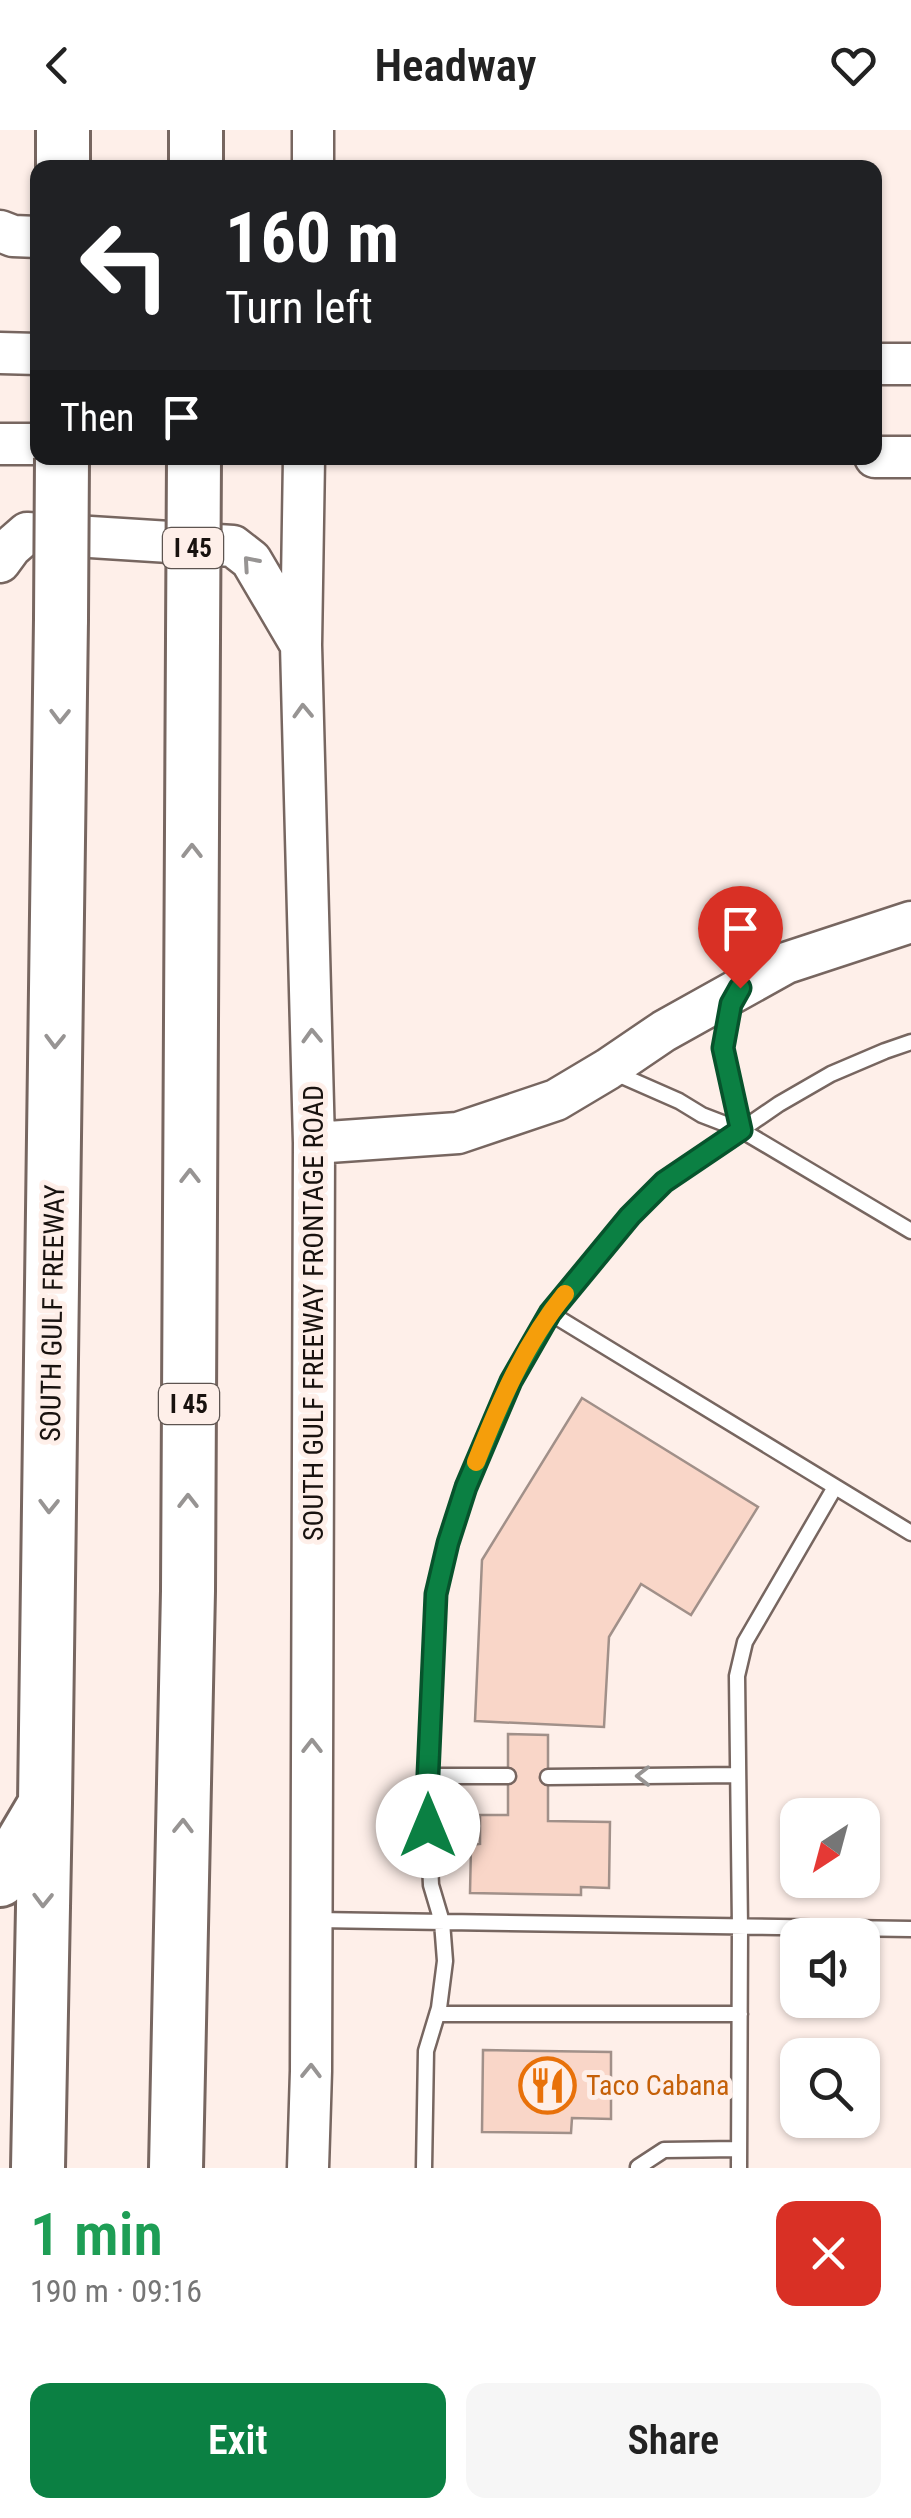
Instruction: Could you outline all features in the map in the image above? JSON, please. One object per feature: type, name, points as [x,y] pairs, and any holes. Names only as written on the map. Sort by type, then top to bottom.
[{"type":"highway","points":[[63,130],[63,160]]},
{"type":"highway","points":[[196,130],[196,160]]},
{"type":"highway","name":"SOUTH GULF FREEWAY","points":[[38,2168],[62,465]]},
{"type":"highway","name":"I 45","points":[[176,2168],[188,1572],[194,465]]},
{"type":"highway","points":[[0,1880],[45,1803]]},
{"type":"highway","points":[[182,1892],[204,2168]]},
{"type":"main road","points":[[0,231],[30,236]]},
{"type":"main road","points":[[0,353],[30,354]]},
{"type":"main road","points":[[882,364],[911,364]]},
{"type":"main road","points":[[0,444],[30,444]]},
{"type":"main road","points":[[882,457],[911,458]]},
{"type":"main road","name":"SOUTH GULF FREEWAY FRONTAGE ROAD","points":[[304,465],[301,645],[314,1143],[308,2168]]},
{"type":"main road","points":[[0,562],[27,533],[233,546],[252,560],[301,645]]},
{"type":"main road","points":[[314,1143],[458,1133],[556,1100],[664,1032],[786,963],[911,922]]},
{"type":"lane","points":[[740,988],[731,1004],[723,1048],[741,1130]]},
{"type":"lane","points":[[424,2168],[426,2051],[446,1961],[442,1922],[431,1885],[428,1776],[436,1594],[466,1487],[490,1428],[511,1381],[550,1313],[630,1216],[664,1182],[779,1104],[831,1074],[911,1042]]},
{"type":"lane","points":[[608,1069],[741,1130],[911,1231]]},
{"type":"lane","points":[[550,1313],[911,1532]]},
{"type":"lane","points":[[739,2168],[736,1676],[745,1642],[835,1487]]},
{"type":"lane","points":[[428,1776],[508,1776]]},
{"type":"lane","points":[[548,1776],[738,1776]]},
{"type":"lane","points":[[312,1920],[911,1930]]},
{"type":"lane","points":[[437,2014],[740,2014]]},
{"type":"lane","points":[[638,2168],[664,2150],[739,2149]]},
{"type":"building","points":[[582,1398],[758,1507],[691,1615],[641,1584],[609,1637],[604,1727],[475,1721],[482,1560]]},
{"type":"building","points":[[508,1734],[548,1735],[548,1821],[610,1822],[609,1888],[581,1887],[581,1895],[470,1893],[471,1845],[480,1844],[480,1815],[508,1815]]},
{"type":"building","name":"Taco Cabana","points":[[483,2050],[611,2052],[611,2119],[572,2118],[571,2133],[482,2132]]},
{"type":"slow traffic","points":[[476,1462],[511,1381],[565,1294]]},
{"type":"place","name":"Taco Cabana","points":[[547,2085]]},
{"type":"route","points":[[428,1826],[436,1594],[466,1487],[511,1381],[550,1313],[630,1216],[664,1182],[741,1130],[723,1048],[731,1004],[740,988]]}]
